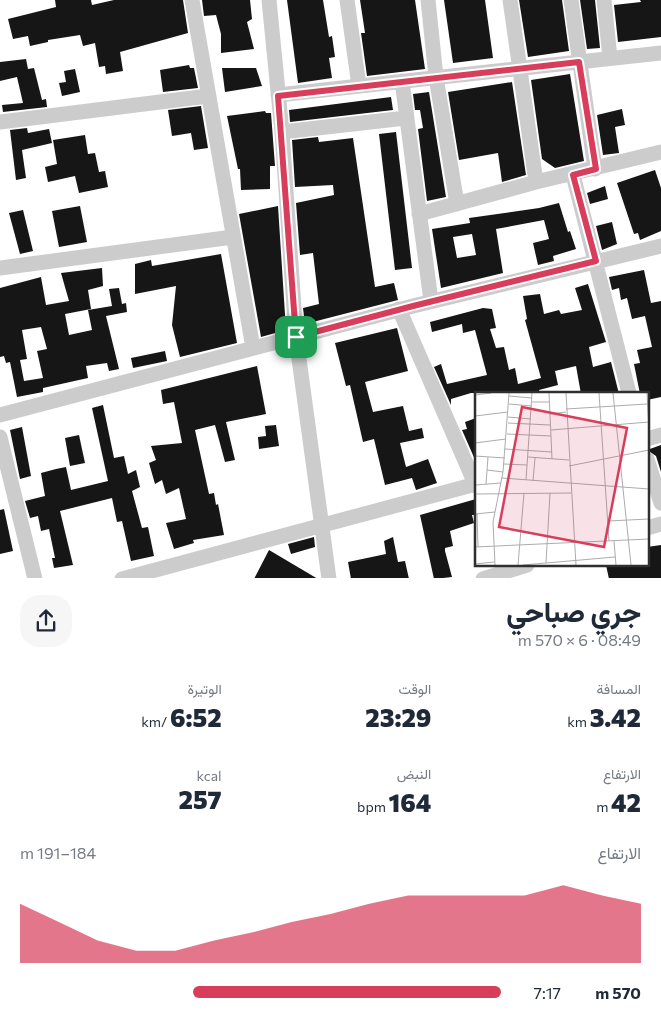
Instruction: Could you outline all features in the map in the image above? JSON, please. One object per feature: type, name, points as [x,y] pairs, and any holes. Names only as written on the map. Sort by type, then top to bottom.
[{"type":"street","points":[[192,0],[253,348]]},
{"type":"street","points":[[269,0],[282,132],[296,337],[329,578]]},
{"type":"street","points":[[347,0],[359,86]]},
{"type":"street","points":[[428,0],[436,78],[457,204]]},
{"type":"street","points":[[510,0],[536,182]]},
{"type":"street","points":[[571,0],[596,169]]},
{"type":"street","points":[[604,0],[610,58]]},
{"type":"street","points":[[278,96],[661,53]]},
{"type":"street","points":[[402,81],[431,301]]},
{"type":"street","points":[[0,122],[208,96]]},
{"type":"street","points":[[282,132],[406,118]]},
{"type":"street","points":[[419,214],[536,182],[660,158]]},
{"type":"street","points":[[573,175],[629,392]]},
{"type":"street","points":[[0,268],[233,237]]},
{"type":"street","points":[[0,415],[399,309],[661,246]]},
{"type":"street","points":[[399,309],[475,483]]},
{"type":"street","points":[[648,439],[661,435]]},
{"type":"street","points":[[0,437],[35,578]]},
{"type":"street","points":[[648,462],[661,503]]},
{"type":"street","points":[[122,578],[145,576],[321,526],[475,485]]},
{"type":"street","points":[[648,528],[661,524]]},
{"type":"street","points":[[483,578],[524,566]]},
{"type":"building","points":[[55,0],[91,0],[92,5],[114,0],[183,0],[188,33],[120,52],[123,71],[106,74],[105,66],[99,67],[95,43],[83,46],[80,35],[48,40],[48,42],[30,46],[28,36],[13,39],[8,19],[56,7]]},
{"type":"building","points":[[202,0],[250,0],[252,19],[247,22],[254,49],[221,53],[221,34],[216,15],[204,16]]},
{"type":"building","points":[[287,0],[323,0],[329,37],[332,36],[335,57],[329,58],[332,78],[298,83]]},
{"type":"building","points":[[360,0],[415,0],[425,69],[367,76],[361,33],[365,33]]},
{"type":"building","points":[[444,0],[485,0],[493,58],[453,63]]},
{"type":"building","points":[[519,0],[562,0],[569,51],[528,57]]},
{"type":"building","points":[[580,0],[595,0],[600,48],[587,49]]},
{"type":"building","points":[[640,0],[661,0],[661,37],[618,42],[614,5],[641,2]]},
{"type":"building","points":[[26,59],[28,69],[34,68],[42,100],[46,99],[47,107],[3,112],[2,105],[23,103],[17,77],[0,81],[0,62]]},
{"type":"building","points":[[189,65],[190,68],[194,68],[198,88],[163,92],[160,70]]},
{"type":"building","points":[[222,68],[256,68],[262,86],[225,92]]},
{"type":"building","points":[[75,69],[80,92],[62,96],[59,83],[66,82],[64,71]]},
{"type":"building","points":[[570,74],[584,161],[555,168],[542,159],[531,80]]},
{"type":"building","points":[[512,82],[526,175],[502,182],[498,153],[459,160],[448,92]]},
{"type":"building","points":[[429,92],[446,197],[427,201],[418,129],[423,128],[420,110],[415,110],[413,94]]},
{"type":"building","points":[[391,97],[393,110],[290,122],[289,110]]},
{"type":"building","points":[[201,106],[208,148],[194,150],[191,133],[172,136],[168,110]]},
{"type":"building","points":[[622,109],[625,125],[615,127],[619,153],[603,155],[597,115]]},
{"type":"building","points":[[265,111],[266,113],[271,113],[275,166],[270,166],[270,189],[241,190],[240,169],[238,169],[227,116]]},
{"type":"building","points":[[27,128],[28,133],[49,129],[52,143],[22,150],[26,178],[16,180],[10,130]]},
{"type":"building","points":[[396,132],[412,268],[395,270],[379,134]]},
{"type":"building","points":[[85,135],[88,154],[95,153],[99,172],[105,171],[108,187],[79,193],[75,176],[48,182],[45,167],[57,164],[53,140]]},
{"type":"building","points":[[318,137],[319,142],[353,138],[375,287],[394,283],[398,300],[305,324],[303,308],[319,304],[313,253],[300,255],[296,203],[334,195],[333,185],[295,187],[292,140]]},
{"type":"building","points":[[655,170],[661,188],[661,231],[640,240],[638,233],[634,234],[617,183]]},
{"type":"building","points":[[605,186],[608,199],[590,204],[587,193]]},
{"type":"building","points":[[559,203],[568,232],[570,231],[576,249],[553,256],[554,261],[538,265],[533,243],[549,239],[544,220],[496,229],[503,273],[441,288],[432,229],[470,223],[469,218],[539,208]],"holes":[[[472,234],[476,255],[457,258],[453,237]]]},
{"type":"building","points":[[80,206],[87,242],[59,247],[52,211]]},
{"type":"building","points":[[278,206],[286,330],[261,337],[239,214]]},
{"type":"building","points":[[23,210],[33,251],[20,254],[9,213]]},
{"type":"building","points":[[612,222],[617,244],[602,250],[596,226]]},
{"type":"building","points":[[221,254],[237,343],[180,357],[172,325],[176,286],[135,294],[135,264],[151,260],[152,266]]},
{"type":"building","points":[[102,268],[103,286],[88,290],[91,309],[65,314],[69,335],[92,330],[88,310],[112,306],[109,289],[119,288],[122,304],[126,303],[127,312],[106,316],[119,369],[109,371],[107,363],[86,366],[88,378],[43,388],[43,392],[17,397],[10,362],[6,363],[4,356],[0,357],[0,288],[41,277],[46,305],[69,301],[61,273]],"holes":[[[41,327],[47,349],[37,351],[43,378],[24,381],[20,360],[27,359],[22,330]]]},
{"type":"building","points":[[644,270],[651,303],[661,301],[661,397],[648,400],[648,392],[640,392],[634,364],[640,363],[637,350],[652,347],[645,316],[632,319],[627,298],[621,300],[619,288],[612,290],[609,277]]},
{"type":"building","points":[[588,284],[606,342],[589,347],[593,367],[611,362],[618,392],[581,392],[576,366],[555,371],[558,385],[539,390],[540,392],[475,392],[451,399],[451,405],[434,367],[441,364],[447,384],[487,375],[475,330],[463,333],[462,324],[432,332],[430,322],[483,308],[492,309],[496,328],[490,329],[496,348],[504,347],[509,370],[515,368],[518,384],[541,378],[525,320],[527,319],[523,296],[540,294],[544,314],[559,310],[561,314],[582,310],[575,288]]},
{"type":"building","points":[[397,328],[408,371],[365,382],[373,412],[403,406],[409,431],[422,428],[424,438],[400,443],[406,467],[428,459],[437,483],[416,490],[412,478],[385,485],[374,439],[363,442],[350,385],[346,386],[335,343]]},
{"type":"building","points":[[165,351],[167,361],[133,368],[131,358]]},
{"type":"building","points":[[257,366],[266,414],[226,422],[235,460],[225,462],[215,425],[195,430],[209,494],[214,493],[224,535],[193,540],[194,543],[174,549],[166,523],[186,519],[179,488],[166,494],[162,480],[155,484],[149,463],[156,460],[151,446],[182,443],[174,402],[163,404],[161,390]]},
{"type":"building","points":[[103,405],[114,458],[124,456],[128,474],[136,470],[140,487],[132,491],[142,528],[148,527],[154,556],[131,561],[122,521],[117,522],[112,498],[60,511],[73,565],[54,568],[52,558],[55,558],[49,529],[41,531],[38,516],[30,518],[25,501],[45,496],[41,473],[56,469],[66,467],[71,490],[108,481],[92,408]]},
{"type":"building","points":[[475,418],[475,460],[462,430],[467,429],[465,422]]},
{"type":"building","points":[[276,425],[279,446],[259,449],[258,437],[266,436],[265,426]]},
{"type":"building","points":[[22,427],[31,476],[20,479],[10,430]]},
{"type":"building","points":[[79,435],[85,463],[70,466],[65,438]]},
{"type":"building","points":[[661,445],[661,472],[656,456],[648,450]]},
{"type":"building","points":[[475,499],[475,515],[472,515],[474,523],[450,531],[453,546],[445,548],[445,551],[452,577],[434,578],[420,515]]},
{"type":"building","points":[[4,509],[13,551],[0,554],[0,510]]},
{"type":"building","points":[[314,537],[315,547],[291,554],[288,544]]},
{"type":"building","points":[[393,537],[398,562],[405,561],[409,578],[351,578],[348,562],[386,554],[384,541]]},
{"type":"building","points":[[661,545],[661,578],[609,578],[606,566],[648,566],[648,547]]},
{"type":"building","points":[[269,550],[316,578],[255,578]]},
{"type":"route","points":[[579,62],[596,169],[573,175],[596,261],[296,337],[278,96],[579,62]]}]
